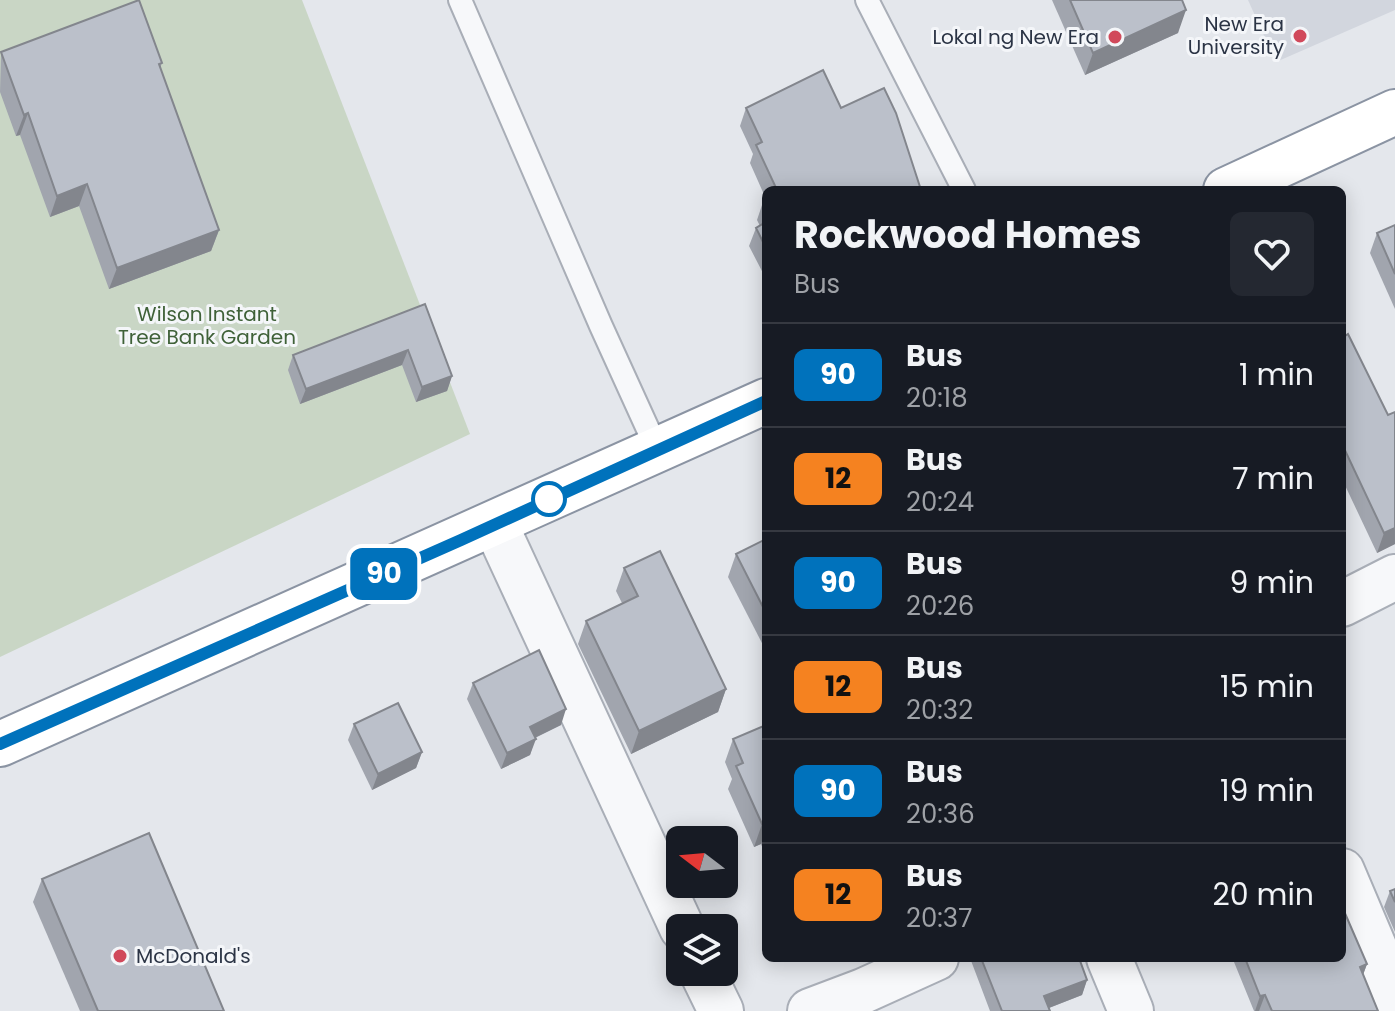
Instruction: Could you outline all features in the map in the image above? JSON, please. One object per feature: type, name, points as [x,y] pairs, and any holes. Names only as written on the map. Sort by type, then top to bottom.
[{"type":"highway","points":[[1235,186],[1395,112]]},
{"type":"highway","points":[[0,744],[762,403]]},
{"type":"street","points":[[495,524],[676,914]]},
{"type":"street","points":[[1346,602],[1395,577]]},
{"type":"street","points":[[1346,880],[1395,996]]},
{"type":"street","points":[[810,1011],[867,1001],[930,962]]},
{"type":"street","points":[[1111,962],[1131,1011]]},
{"type":"street","points":[[709,986],[721,1011]]},
{"type":"lane","points":[[460,0],[657,449]]},
{"type":"lane","points":[[867,0],[962,186]]},
{"type":"shaded area","name":"New Era University","points":[[1248,0],[1395,0],[1395,10],[1276,62]]},
{"type":"green space","name":"Wilson Instant Tree Bank Garden","points":[[0,0],[302,0],[470,434],[0,657]]},
{"type":"building","points":[[139,0],[219,230],[117,268],[87,184],[57,196],[28,113],[24,115],[1,52]]},
{"type":"building","points":[[1070,0],[1182,0],[1186,10],[1093,53]]},
{"type":"building","points":[[823,70],[841,108],[884,88],[896,113],[920,186],[775,186],[756,145],[762,142],[746,108]]},
{"type":"building","points":[[762,224],[762,240],[756,228]]},
{"type":"building","points":[[1395,225],[1395,274],[1377,233]]},
{"type":"building","points":[[425,304],[452,376],[422,387],[408,350],[306,389],[293,355]]},
{"type":"building","points":[[1348,334],[1388,415],[1395,412],[1395,528],[1384,533],[1346,452]]},
{"type":"building","points":[[762,541],[762,605],[736,554]]},
{"type":"building","points":[[660,551],[726,689],[639,731],[586,621],[638,596],[624,568]]},
{"type":"building","points":[[539,650],[566,709],[530,727],[536,739],[507,753],[473,683]]},
{"type":"building","points":[[398,703],[422,752],[378,774],[354,724]]},
{"type":"building","points":[[762,727],[762,824],[736,766],[743,763],[733,739]]},
{"type":"building","name":"McDonald's","points":[[149,833],[224,1011],[98,1011],[42,879]]},
{"type":"building","points":[[1346,916],[1367,964],[1360,967],[1378,1011],[1272,1011],[1265,995],[1260,996],[1247,962],[1346,962]]},
{"type":"building","points":[[983,962],[1080,962],[1087,980],[1044,996],[1050,1011],[1002,1011]]},
{"type":"bus line","name":"90","points":[[0,744],[762,403]]},
{"type":"place","name":"New Era University","points":[[1300,36]]},
{"type":"place","name":"Lokal ng New Era","points":[[1115,37]]},
{"type":"place","name":"McDonald's","points":[[120,956]]}]
